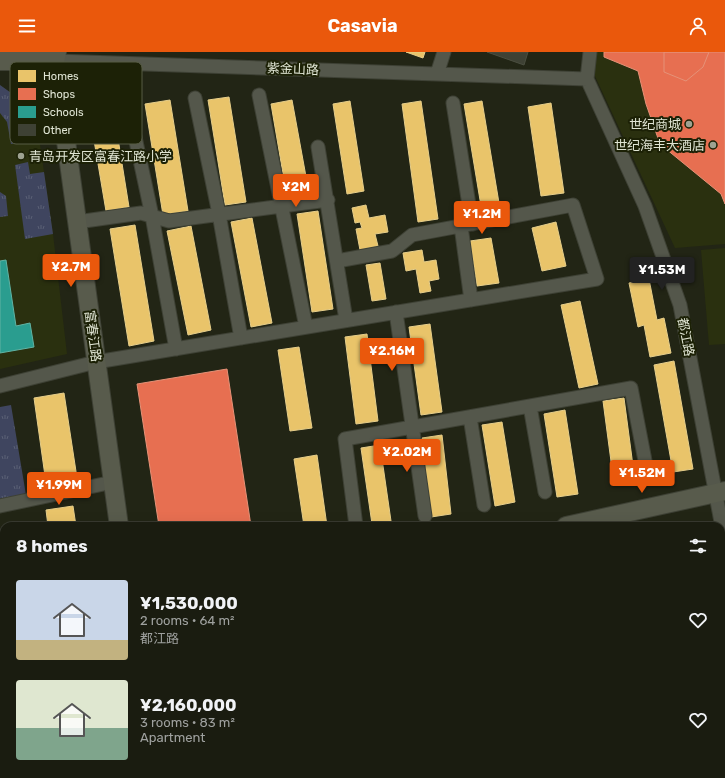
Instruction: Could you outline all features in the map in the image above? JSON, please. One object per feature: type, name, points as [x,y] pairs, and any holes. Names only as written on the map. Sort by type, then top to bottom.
[{"type":"street","points":[[436,74],[444,52]]},
{"type":"street","points":[[587,79],[590,52]]},
{"type":"street","name":"紫金山路","points":[[0,60],[56,57],[436,74],[587,79]]},
{"type":"street","name":"都江路","points":[[587,79],[645,206],[680,305],[721,492],[723,522]]},
{"type":"street","points":[[259,95],[306,327]]},
{"type":"street","points":[[195,98],[219,214],[241,338]]},
{"type":"street","points":[[452,103],[466,225],[471,300]]},
{"type":"street","name":"富春江路","points":[[67,144],[118,522]]},
{"type":"street","points":[[137,144],[152,216],[176,349]]},
{"type":"street","points":[[318,147],[328,200],[346,320]]},
{"type":"street","points":[[77,222],[142,213],[169,220],[328,200]]},
{"type":"street","points":[[0,386],[96,362],[597,279],[573,205],[412,235],[392,250],[337,261]]},
{"type":"street","points":[[396,312],[425,516]]},
{"type":"street","points":[[355,522],[345,439],[631,388],[647,472]]},
{"type":"street","points":[[530,406],[545,492]]},
{"type":"street","points":[[470,417],[484,505]]},
{"type":"street","points":[[0,506],[113,482]]},
{"type":"street","points":[[584,522],[721,492]]},
{"type":"shaded area","points":[[597,52],[725,52],[725,244],[675,248],[594,74]]},
{"type":"shaded area","points":[[0,85],[10,92],[10,144],[40,144],[53,234],[67,354],[0,369]]},
{"type":"shaded area","points":[[725,248],[725,344],[709,345],[701,250]]},
{"type":"green space","points":[[0,85],[10,92],[10,138],[7,122],[0,113]]},
{"type":"green space","points":[[28,162],[30,174],[44,172],[53,234],[25,239],[15,165]]},
{"type":"green space","points":[[0,192],[6,196],[8,216],[0,217]]},
{"type":"green space","points":[[11,405],[26,495],[0,499],[0,407]]},
{"type":"building: Homes","points":[[406,52],[425,52],[423,58]]},
{"type":"building: Homes","points":[[229,97],[246,202],[225,205],[208,100]]},
{"type":"building: Homes","points":[[170,100],[188,211],[163,215],[145,104]]},
{"type":"building: Homes","points":[[292,100],[309,193],[287,197],[271,104]]},
{"type":"building: Homes","points":[[350,101],[364,191],[347,194],[333,104]]},
{"type":"building: Homes","points":[[421,101],[438,219],[418,222],[402,104]]},
{"type":"building: Homes","points":[[482,101],[499,203],[481,206],[464,104]]},
{"type":"building: Homes","points":[[551,103],[564,193],[541,196],[528,107]]},
{"type":"building: Homes","name":"世纪海丰大酒店","points":[[716,126],[725,135],[725,183],[693,155]]},
{"type":"building: Homes","points":[[95,144],[119,144],[129,207],[106,211]]},
{"type":"building: Homes","points":[[366,205],[369,218],[385,215],[388,232],[375,234],[378,246],[360,250],[356,229],[362,228],[360,222],[355,223],[352,208]]},
{"type":"building: Homes","points":[[318,211],[333,309],[312,312],[297,214]]},
{"type":"building: Homes","points":[[252,218],[272,323],[251,327],[231,222]]},
{"type":"building: Homes","points":[[556,222],[566,266],[542,271],[532,228]]},
{"type":"building: Homes","points":[[135,225],[154,341],[129,346],[110,229]]},
{"type":"building: Homes","points":[[191,226],[211,330],[188,335],[167,231]]},
{"type":"building: Homes","points":[[491,238],[499,283],[477,286],[470,241]]},
{"type":"building: Homes","points":[[422,250],[424,262],[436,260],[439,279],[429,281],[431,291],[420,293],[416,269],[406,271],[403,253]]},
{"type":"building: Homes","points":[[380,263],[386,299],[372,301],[366,265]]},
{"type":"building: Homes","points":[[649,279],[657,320],[664,318],[671,353],[650,357],[644,325],[638,327],[629,283]]},
{"type":"building: Homes","points":[[580,301],[598,384],[579,388],[561,305]]},
{"type":"building: Homes","points":[[430,324],[442,412],[421,415],[409,327]]},
{"type":"building: Homes","points":[[367,334],[378,421],[356,424],[345,337]]},
{"type":"building: Homes","points":[[299,347],[312,428],[290,431],[278,350]]},
{"type":"building: Homes","points":[[674,361],[693,469],[673,472],[654,365]]},
{"type":"building: Homes","points":[[64,393],[77,478],[46,483],[34,398]]},
{"type":"building: Homes","points":[[624,398],[635,481],[614,484],[603,401]]},
{"type":"building: Homes","points":[[565,410],[578,494],[557,497],[544,414]]},
{"type":"building: Homes","points":[[502,422],[515,502],[495,506],[482,425]]},
{"type":"building: Homes","points":[[442,435],[451,514],[431,517],[422,438]]},
{"type":"building: Homes","points":[[380,445],[391,521],[372,522],[361,448]]},
{"type":"building: Homes","points":[[317,455],[326,522],[303,522],[294,459]]},
{"type":"building: Homes","points":[[73,506],[75,522],[48,522],[46,510]]},
{"type":"building: Shops","name":"世纪商城","points":[[604,52],[725,52],[725,204],[721,194],[660,144],[646,104],[638,71],[604,57]]},
{"type":"building: Shops","points":[[664,52],[709,52],[703,67],[686,81],[664,72]]},
{"type":"building: Shops","points":[[227,369],[250,522],[158,522],[137,384]]},
{"type":"building: Schools","points":[[6,260],[16,326],[30,323],[34,347],[0,353],[0,261]]},
{"type":"building: Other","points":[[487,52],[528,52],[524,65]]},
{"type":"place","name":"世纪商城","points":[[689,124]]},
{"type":"place","name":"世纪海丰大酒店","points":[[713,145]]},
{"type":"place","name":"青岛开发区富春江路小学","points":[[21,156]]}]
